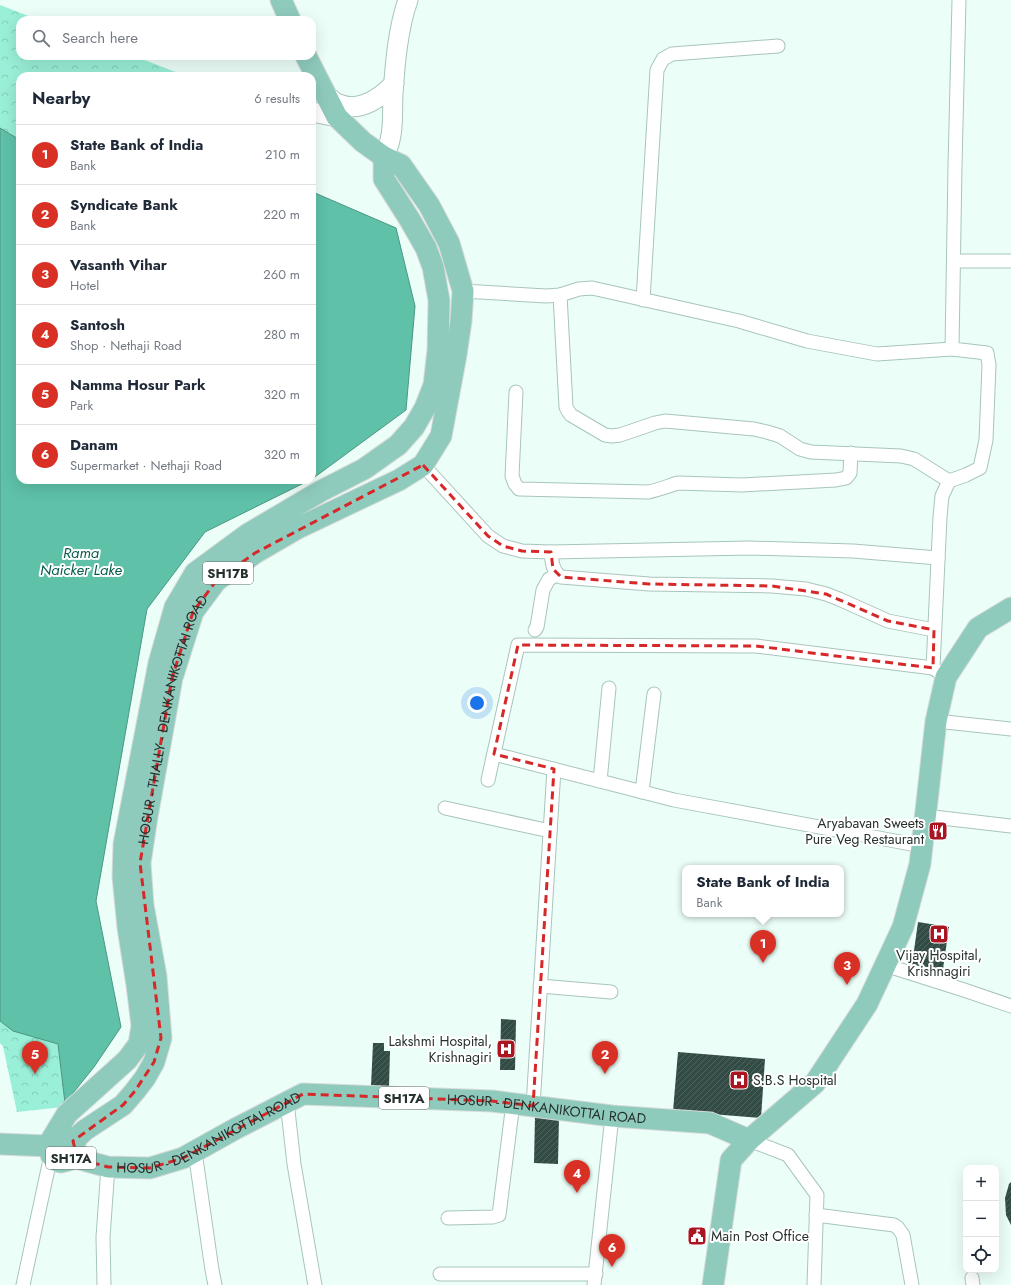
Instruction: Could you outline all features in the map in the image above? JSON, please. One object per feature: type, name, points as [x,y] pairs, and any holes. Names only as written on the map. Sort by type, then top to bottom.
[{"type":"main road","points":[[281,0],[288,16]]},
{"type":"main road","name":"HOSUR - THALLY - DENKANIKOTTAI ROAD","points":[[308,60],[314,72]]},
{"type":"main road","name":"HOSUR - THALLY - DENKANIKOTTAI ROAD","points":[[64,1145],[123,1105],[145,1078],[154,1062],[161,1038],[156,976],[143,905],[140,863],[172,678],[193,612],[216,581],[256,553],[298,528],[399,480],[423,465],[441,436],[456,355],[461,321],[463,291],[449,243],[429,205],[401,165],[384,157],[363,142],[337,117],[316,76]]},
{"type":"main road","name":"HOSUR - THALLY - DENKANIKOTTAI ROAD","points":[[64,1145],[67,1114],[127,1060],[139,1044],[142,1026],[138,985],[128,928],[122,877],[124,844],[159,663],[175,607],[195,573],[231,546],[248,534],[314,495],[364,469],[398,446],[414,427],[425,408],[434,385],[438,350],[439,300],[433,267],[426,248],[384,179],[384,157]]},
{"type":"main road","points":[[713,1285],[731,1160],[749,1140],[815,1083],[867,1004],[903,927],[920,864],[940,673],[978,628],[1011,608]]},
{"type":"main road","name":"HOSUR - DENKANIKOTTAI ROAD","points":[[0,1144],[64,1145],[108,1167],[150,1168],[184,1158],[303,1094],[492,1101],[612,1116],[710,1123],[749,1140]]},
{"type":"street","points":[[384,157],[390,140],[393,123],[394,84],[398,43],[404,11],[408,0]]},
{"type":"street","points":[[952,349],[959,0]]},
{"type":"street","points":[[643,300],[658,70],[663,59],[672,54],[778,46]]},
{"type":"street","points":[[326,95],[340,105],[353,107],[366,105],[376,100],[394,84]]},
{"type":"street","points":[[316,113],[337,117]]},
{"type":"street","points":[[954,261],[1011,261]]},
{"type":"street","points":[[463,291],[546,296],[560,295],[579,289],[592,288],[739,321],[808,341],[877,354],[952,349],[987,353],[989,373],[986,440],[980,468],[949,481],[942,496],[934,630],[940,673],[756,646],[518,645],[488,780]]},
{"type":"street","points":[[560,295],[566,407],[571,415],[605,435],[620,435],[655,423],[665,422],[754,429],[780,436],[800,449],[811,452],[901,456],[914,459],[949,481]]},
{"type":"street","points":[[516,392],[512,476],[519,489],[648,492],[659,490],[678,483],[742,485],[836,480],[846,478],[850,473],[851,453]]},
{"type":"street","points":[[423,465],[488,536],[503,546],[522,551],[551,552],[750,548],[853,551],[938,558]]},
{"type":"street","points":[[551,552],[553,569],[561,577],[649,584],[772,586],[806,589],[839,598],[888,621],[934,630]]},
{"type":"street","points":[[535,630],[537,627],[543,590],[549,579],[557,574]]},
{"type":"street","points":[[600,781],[609,688]]},
{"type":"street","points":[[642,792],[654,694]]},
{"type":"street","points":[[936,721],[1011,729]]},
{"type":"street","points":[[494,754],[642,792],[700,805],[922,846]]},
{"type":"street","points":[[448,1218],[493,1217],[499,1214],[523,1104],[540,986],[554,769]]},
{"type":"street","points":[[445,808],[550,831]]},
{"type":"street","points":[[926,816],[1011,826]]},
{"type":"street","points":[[885,965],[1011,1006]]},
{"type":"street","points":[[540,986],[611,992]]},
{"type":"street","points":[[288,1102],[294,1164],[316,1285]]},
{"type":"street","points":[[440,1274],[595,1279],[612,1116]]},
{"type":"street","points":[[749,1140],[788,1156],[817,1195],[814,1285]]},
{"type":"street","points":[[23,1285],[64,1145]]},
{"type":"street","points":[[195,1152],[215,1285]]},
{"type":"street","points":[[104,1285],[103,1237],[108,1167]]},
{"type":"street","points":[[816,1215],[894,1224],[903,1235],[912,1285]]},
{"type":"highlighted area","points":[[423,465],[488,536],[503,546],[522,551],[551,552],[553,569],[561,577],[649,584],[772,586],[826,594],[888,621],[934,630],[933,668],[756,646],[518,645],[494,754],[554,769],[533,1106],[492,1101],[303,1094],[183,1158],[150,1168],[108,1167],[72,1157],[75,1149],[73,1141],[123,1105],[135,1091],[154,1062],[161,1038],[140,863],[172,678],[193,612],[216,581],[255,553]]},
{"type":"green space","points":[[0,5],[29,16],[16,16],[16,60],[144,60],[176,72],[16,72],[16,138],[0,128]]},
{"type":"green space","points":[[0,1021],[13,1031],[58,1043],[65,1103],[63,1107],[17,1112],[3,1046],[0,1043]]},
{"type":"water","name":"Rama Naicker Lake","points":[[0,128],[16,138],[16,484],[302,484],[205,532],[147,609],[96,901],[121,1027],[94,1067],[65,1103],[58,1044],[13,1031],[0,1021]]},
{"type":"water","points":[[316,193],[396,228],[415,306],[406,410],[316,476]]},
{"type":"building","points":[[918,922],[949,927],[943,969],[912,965]]},
{"type":"building","points":[[501,1019],[516,1020],[515,1070],[500,1070]]},
{"type":"building","points":[[373,1043],[384,1043],[384,1051],[390,1051],[389,1087],[371,1086]]},
{"type":"building","points":[[678,1052],[765,1059],[761,1118],[673,1111]]},
{"type":"building","points":[[535,1116],[559,1117],[558,1164],[534,1163]]},
{"type":"building","points":[[1011,1182],[1011,1225],[1006,1215],[1005,1198]]},
{"type":"place","name":"Aryabavan Sweets Pure Veg Restaurant","points":[[938,831]]},
{"type":"place","name":"Vijay Hospital, Krishnagiri","points":[[939,934]]},
{"type":"place","name":"State Bank of India","points":[[763,963]]},
{"type":"place","name":"Vasanth Vihar","points":[[847,985]]},
{"type":"place","name":"Lakshmi Hospital, Krishnagiri","points":[[506,1049]]},
{"type":"place","name":"Namma Hosur Park","points":[[35,1074]]},
{"type":"place","name":"Syndicate Bank","points":[[605,1074]]},
{"type":"place","name":"S.B.S Hospital","points":[[739,1080]]},
{"type":"place","name":"Santosh","points":[[577,1193]]},
{"type":"place","name":"Main Post Office","points":[[697,1236]]},
{"type":"place","name":"Danam","points":[[612,1267]]}]
